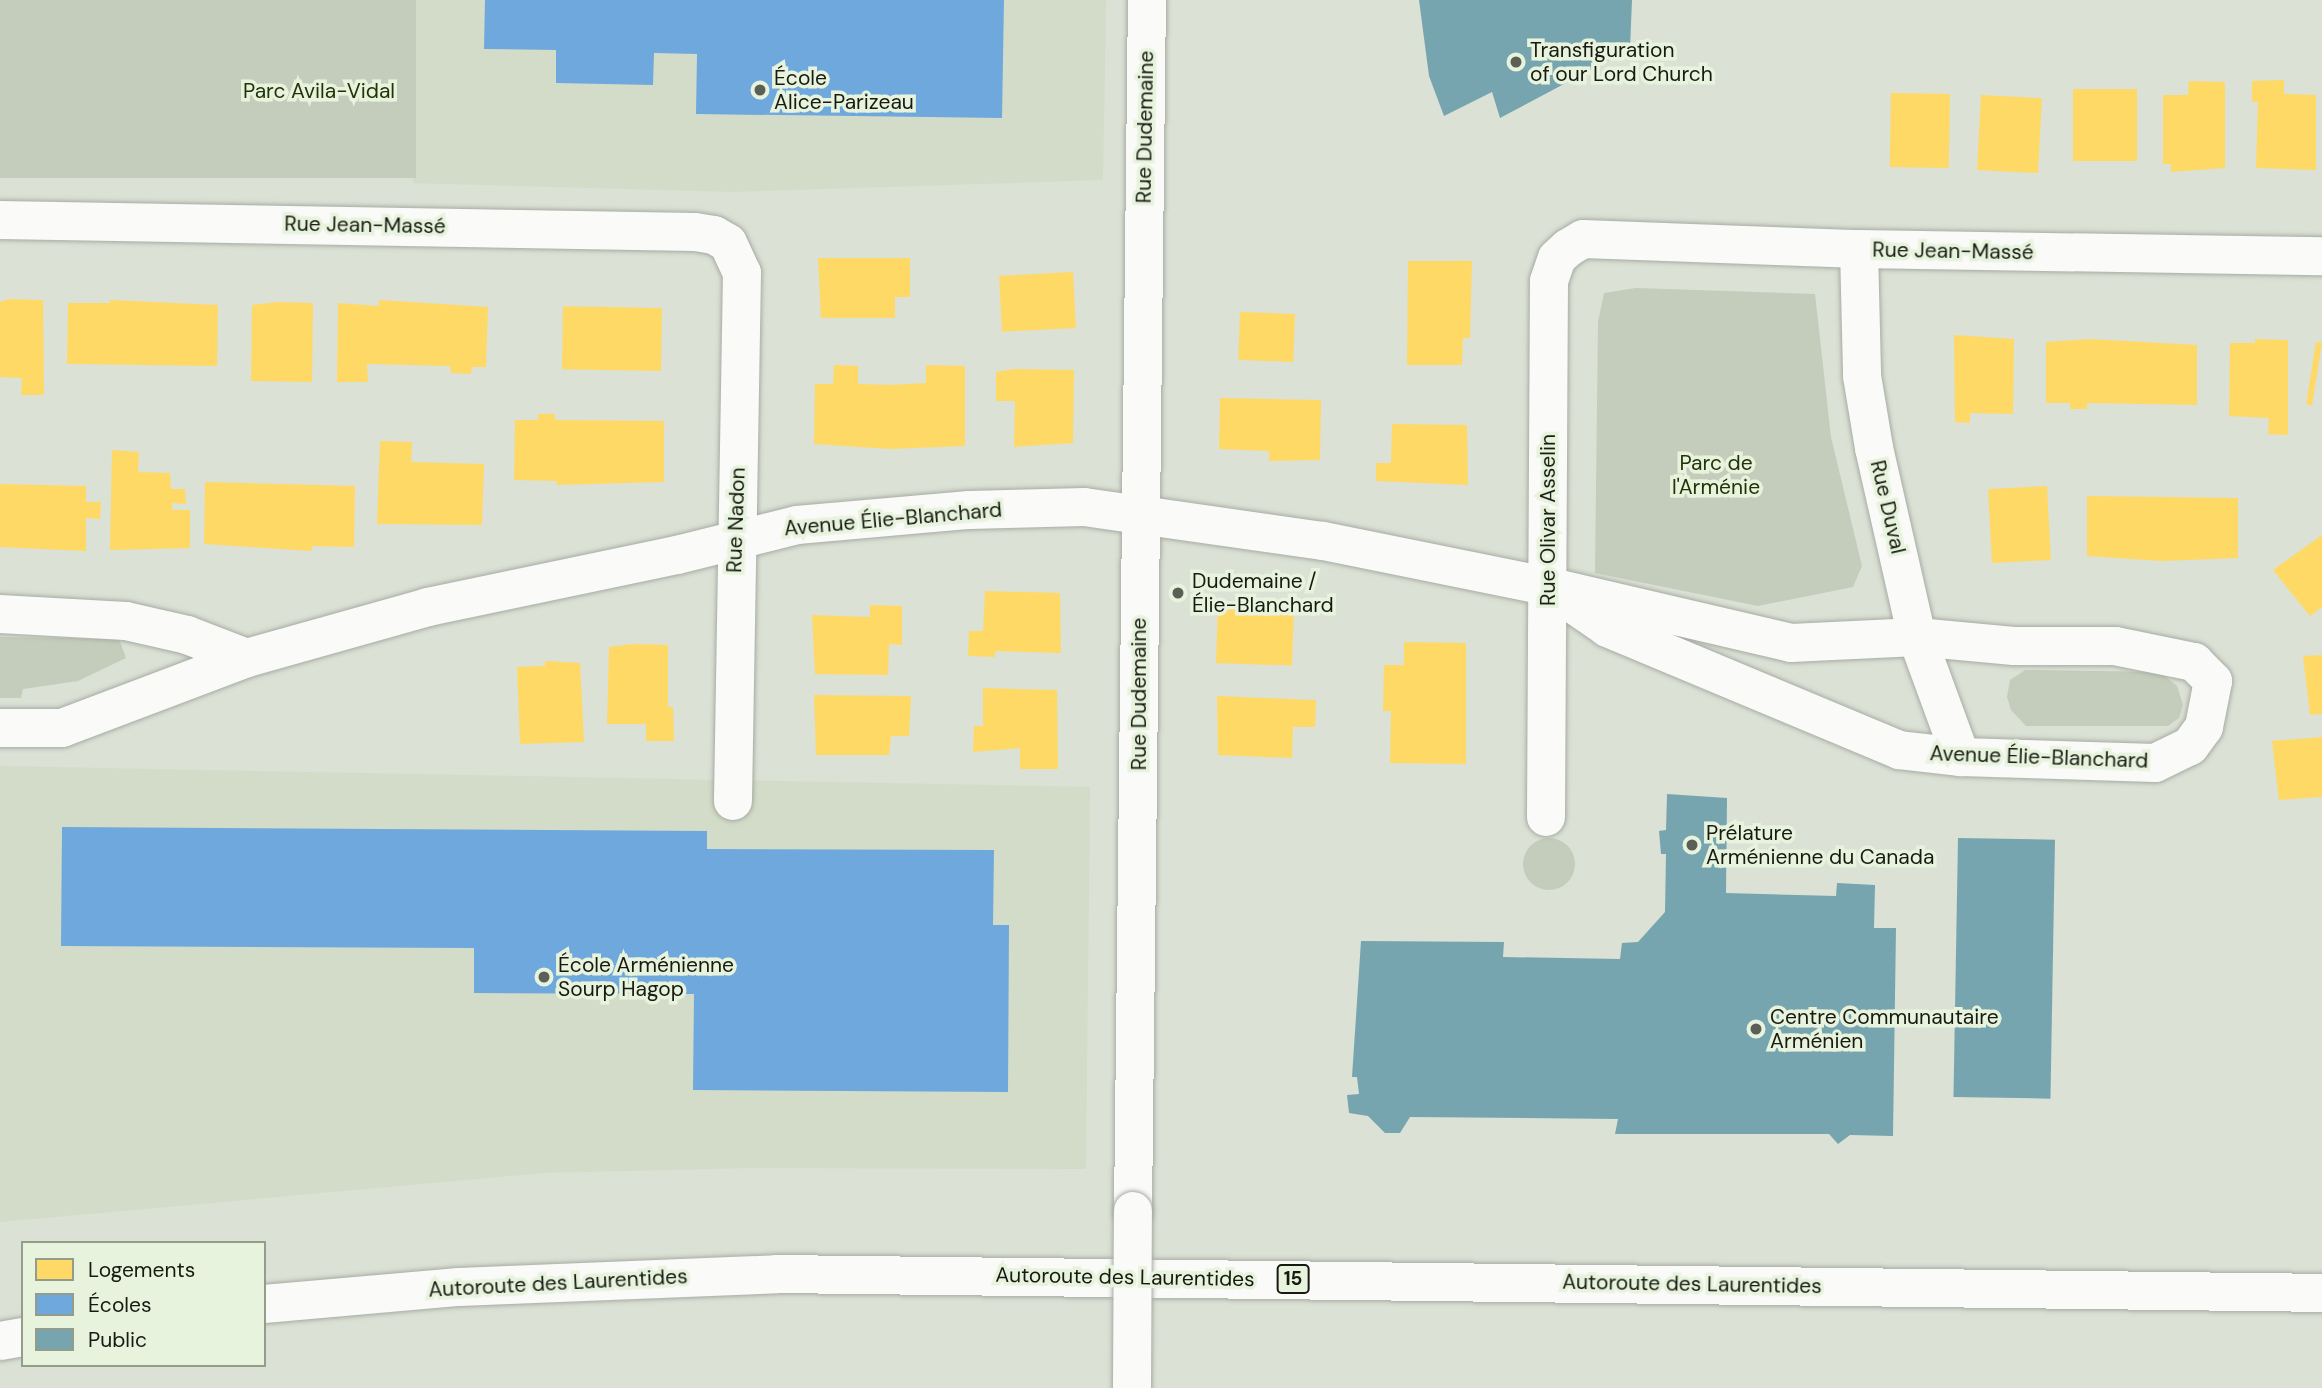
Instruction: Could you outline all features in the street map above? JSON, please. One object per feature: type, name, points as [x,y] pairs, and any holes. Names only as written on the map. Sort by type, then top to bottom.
[{"type":"main road","name":"Rue Dudemaine","points":[[1132,1388],[1147,0]]},
{"type":"main road","name":"Rue Jean-Massé","points":[[0,220],[695,232],[728,243]]},
{"type":"main road","name":"Rue Jean-Massé","points":[[1583,239],[1859,249],[2322,256]]},
{"type":"main road","name":"Rue Olivar Asselin","points":[[1546,817],[1549,281],[1557,258],[1583,239]]},
{"type":"main road","name":"Rue Nadon","points":[[728,243],[742,273],[733,801]]},
{"type":"main road","name":"Rue Duval","points":[[1859,249],[1862,376],[1916,637],[1961,757]]},
{"type":"main road","name":"Avenue Élie-Blanchard","points":[[0,728],[62,728],[247,658],[428,607],[797,525],[969,510],[1084,507],[1323,541],[1548,586],[1791,643],[1916,637],[2014,646],[2115,646],[2167,653],[2194,662],[2213,681],[2204,727],[2190,746],[2171,758],[2116,764],[1961,757],[1899,750],[1608,628],[1548,586]]},
{"type":"main road","points":[[0,614],[126,621],[187,635],[247,658]]},
{"type":"main road","name":"Autoroute des Laurentides","points":[[266,1304],[459,1287],[777,1274],[2322,1293]]},
{"type":"main road","points":[[0,1341],[21,1337]]},
{"type":"shaded area","name":"École Alice-Parizeau","points":[[416,0],[1106,0],[1103,180],[733,192],[413,183]]},
{"type":"shaded area","name":"École Arménienne Sourp Hagop","points":[[0,766],[1090,787],[1086,1169],[750,1168],[543,1173],[0,1222]]},
{"type":"green space","name":"Parc Avila-Vidal","points":[[0,0],[416,0],[416,178],[0,178]]},
{"type":"green space","name":"Parc de l'Arménie","points":[[1636,288],[1815,294],[1831,437],[1862,566],[1853,587],[1758,606],[1595,573],[1598,322],[1604,293]]},
{"type":"green space","points":[[0,637],[119,639],[126,658],[78,681],[23,689],[21,698],[0,698]]},
{"type":"green space","points":[[2025,670],[2160,672],[2177,686],[2183,705],[2179,718],[2168,726],[2026,726],[2011,710],[2007,697],[2010,680]]},
{"type":"green space","points":[[1549,838],[1568,845],[1575,864],[1568,883],[1549,890],[1530,883],[1523,864],[1530,845]]},
{"type":"building: Logements","points":[[2284,80],[2284,94],[2316,95],[2316,170],[2256,168],[2258,102],[2252,102],[2252,81]]},
{"type":"building: Logements","points":[[2189,81],[2225,82],[2225,168],[2171,172],[2171,164],[2163,164],[2163,95],[2188,95]]},
{"type":"building: Logements","points":[[2073,89],[2137,89],[2137,161],[2073,161]]},
{"type":"building: Logements","points":[[1891,93],[1950,94],[1949,168],[1890,167]]},
{"type":"building: Logements","points":[[1981,95],[2042,98],[2038,173],[1977,170]]},
{"type":"building: Logements","points":[[818,258],[910,258],[910,297],[895,297],[895,318],[821,318]]},
{"type":"building: Logements","points":[[1408,261],[1472,261],[1470,338],[1463,338],[1462,365],[1407,365]]},
{"type":"building: Logements","points":[[1073,272],[1076,328],[1002,332],[999,276]]},
{"type":"building: Logements","points":[[9,299],[43,300],[44,395],[21,395],[22,378],[0,377],[0,302]]},
{"type":"building: Logements","points":[[110,300],[218,305],[217,366],[67,364],[68,303],[110,303]]},
{"type":"building: Logements","points":[[379,300],[488,307],[486,367],[472,367],[471,374],[451,373],[450,366],[367,364],[368,382],[337,382],[338,303],[379,306]]},
{"type":"building: Logements","points":[[278,302],[313,303],[312,382],[251,381],[252,305]]},
{"type":"building: Logements","points":[[563,306],[662,308],[661,371],[562,369]]},
{"type":"building: Logements","points":[[1240,312],[1295,314],[1293,362],[1238,360]]},
{"type":"building: Logements","points":[[1954,335],[2014,339],[2013,414],[1970,413],[1970,423],[1955,422]]},
{"type":"building: Logements","points":[[2090,339],[2197,345],[2197,405],[2087,403],[2087,409],[2070,409],[2070,403],[2046,403],[2046,342]]},
{"type":"building: Logements","points":[[2255,339],[2288,340],[2288,435],[2268,434],[2269,418],[2229,416],[2230,343],[2255,343]]},
{"type":"building: Logements","points":[[2316,342],[2322,343],[2312,405],[2306,404]]},
{"type":"building: Logements","points":[[834,365],[858,366],[858,384],[891,385],[926,383],[926,365],[965,366],[965,446],[890,449],[814,444],[815,384],[833,384]]},
{"type":"building: Logements","points":[[1014,369],[1074,370],[1073,443],[1014,447],[1015,401],[996,401],[996,372]]},
{"type":"building: Logements","points":[[1220,398],[1321,400],[1320,460],[1269,461],[1269,451],[1219,449]]},
{"type":"building: Logements","points":[[538,414],[555,414],[555,420],[664,421],[664,482],[556,485],[557,481],[514,480],[515,420],[538,420]]},
{"type":"building: Logements","points":[[1392,424],[1467,425],[1468,485],[1376,481],[1376,463],[1391,463]]},
{"type":"building: Logements","points":[[380,441],[412,442],[411,462],[484,464],[482,525],[377,524]]},
{"type":"building: Logements","points":[[112,450],[139,452],[138,472],[170,473],[171,489],[185,489],[186,504],[172,503],[172,510],[190,510],[190,548],[110,550]]},
{"type":"building: Logements","points":[[205,482],[355,486],[354,547],[312,546],[312,551],[204,544]]},
{"type":"building: Logements","points":[[0,484],[86,486],[86,502],[101,502],[100,519],[86,518],[86,551],[0,547]]},
{"type":"building: Logements","points":[[2047,486],[2051,560],[1992,563],[1988,489]]},
{"type":"building: Logements","points":[[2087,496],[2238,498],[2238,558],[2162,561],[2087,556]]},
{"type":"building: Logements","points":[[2322,535],[2322,607],[2310,616],[2273,570]]},
{"type":"building: Logements","points":[[985,591],[1060,593],[1061,653],[995,651],[995,657],[968,656],[969,631],[983,631]]},
{"type":"building: Logements","points":[[870,605],[902,606],[902,645],[889,644],[888,675],[815,674],[812,615],[870,617]]},
{"type":"building: Logements","points":[[1218,605],[1294,608],[1292,666],[1216,663]]},
{"type":"building: Logements","points":[[1404,642],[1466,643],[1466,764],[1390,763],[1391,711],[1383,711],[1384,665],[1404,665]]},
{"type":"building: Logements","points":[[634,644],[668,645],[668,707],[673,707],[674,741],[646,741],[646,724],[607,724],[609,647]]},
{"type":"building: Logements","points":[[2322,655],[2322,714],[2310,715],[2303,656]]},
{"type":"building: Logements","points":[[545,661],[580,663],[584,742],[520,744],[517,667],[545,666]]},
{"type":"building: Logements","points":[[983,688],[1057,690],[1058,769],[1020,769],[1020,748],[973,752],[974,726],[983,726]]},
{"type":"building: Logements","points":[[814,695],[911,696],[909,736],[891,736],[889,755],[816,755]]},
{"type":"building: Logements","points":[[1217,696],[1316,700],[1315,727],[1293,727],[1292,758],[1218,755]]},
{"type":"building: Logements","points":[[2322,737],[2322,797],[2279,800],[2272,741]]},
{"type":"building: Écoles","points":[[485,0],[1004,0],[1002,118],[696,114],[697,54],[654,53],[653,85],[556,83],[556,50],[484,49]]},
{"type":"building: Écoles","points":[[62,827],[707,831],[707,849],[994,850],[993,925],[1009,925],[1008,1092],[693,1090],[694,994],[474,993],[474,948],[61,946]]},
{"type":"building: Public","name":"Transfiguration of our Lord Church","points":[[1419,0],[1632,0],[1630,49],[1500,118],[1492,92],[1444,116],[1429,76]]},
{"type":"building: Public","points":[[1667,794],[1727,798],[1726,893],[1836,896],[1837,883],[1875,885],[1874,928],[1896,928],[1893,1136],[1850,1135],[1838,1144],[1829,1134],[1615,1134],[1618,1119],[1410,1117],[1400,1133],[1385,1133],[1368,1116],[1349,1113],[1347,1095],[1359,1094],[1357,1077],[1352,1077],[1361,941],[1504,942],[1503,957],[1620,959],[1622,943],[1638,942],[1665,912],[1666,854],[1661,854],[1659,831],[1666,830]]},
{"type":"building: Public","points":[[1958,838],[2055,840],[2050,1099],[1953,1097]]},
{"type":"place","name":"Transfiguration of our Lord Church","points":[[1516,62]]},
{"type":"place","name":"École Alice-Parizeau","points":[[760,90]]},
{"type":"place","name":"Dudemaine / Élie-Blanchard","points":[[1178,593]]},
{"type":"place","name":"Prélature Arménienne du Canada","points":[[1692,845]]},
{"type":"place","name":"École Arménienne Sourp Hagop","points":[[544,977]]},
{"type":"place","name":"Centre Communautaire Arménien","points":[[1756,1029]]}]
